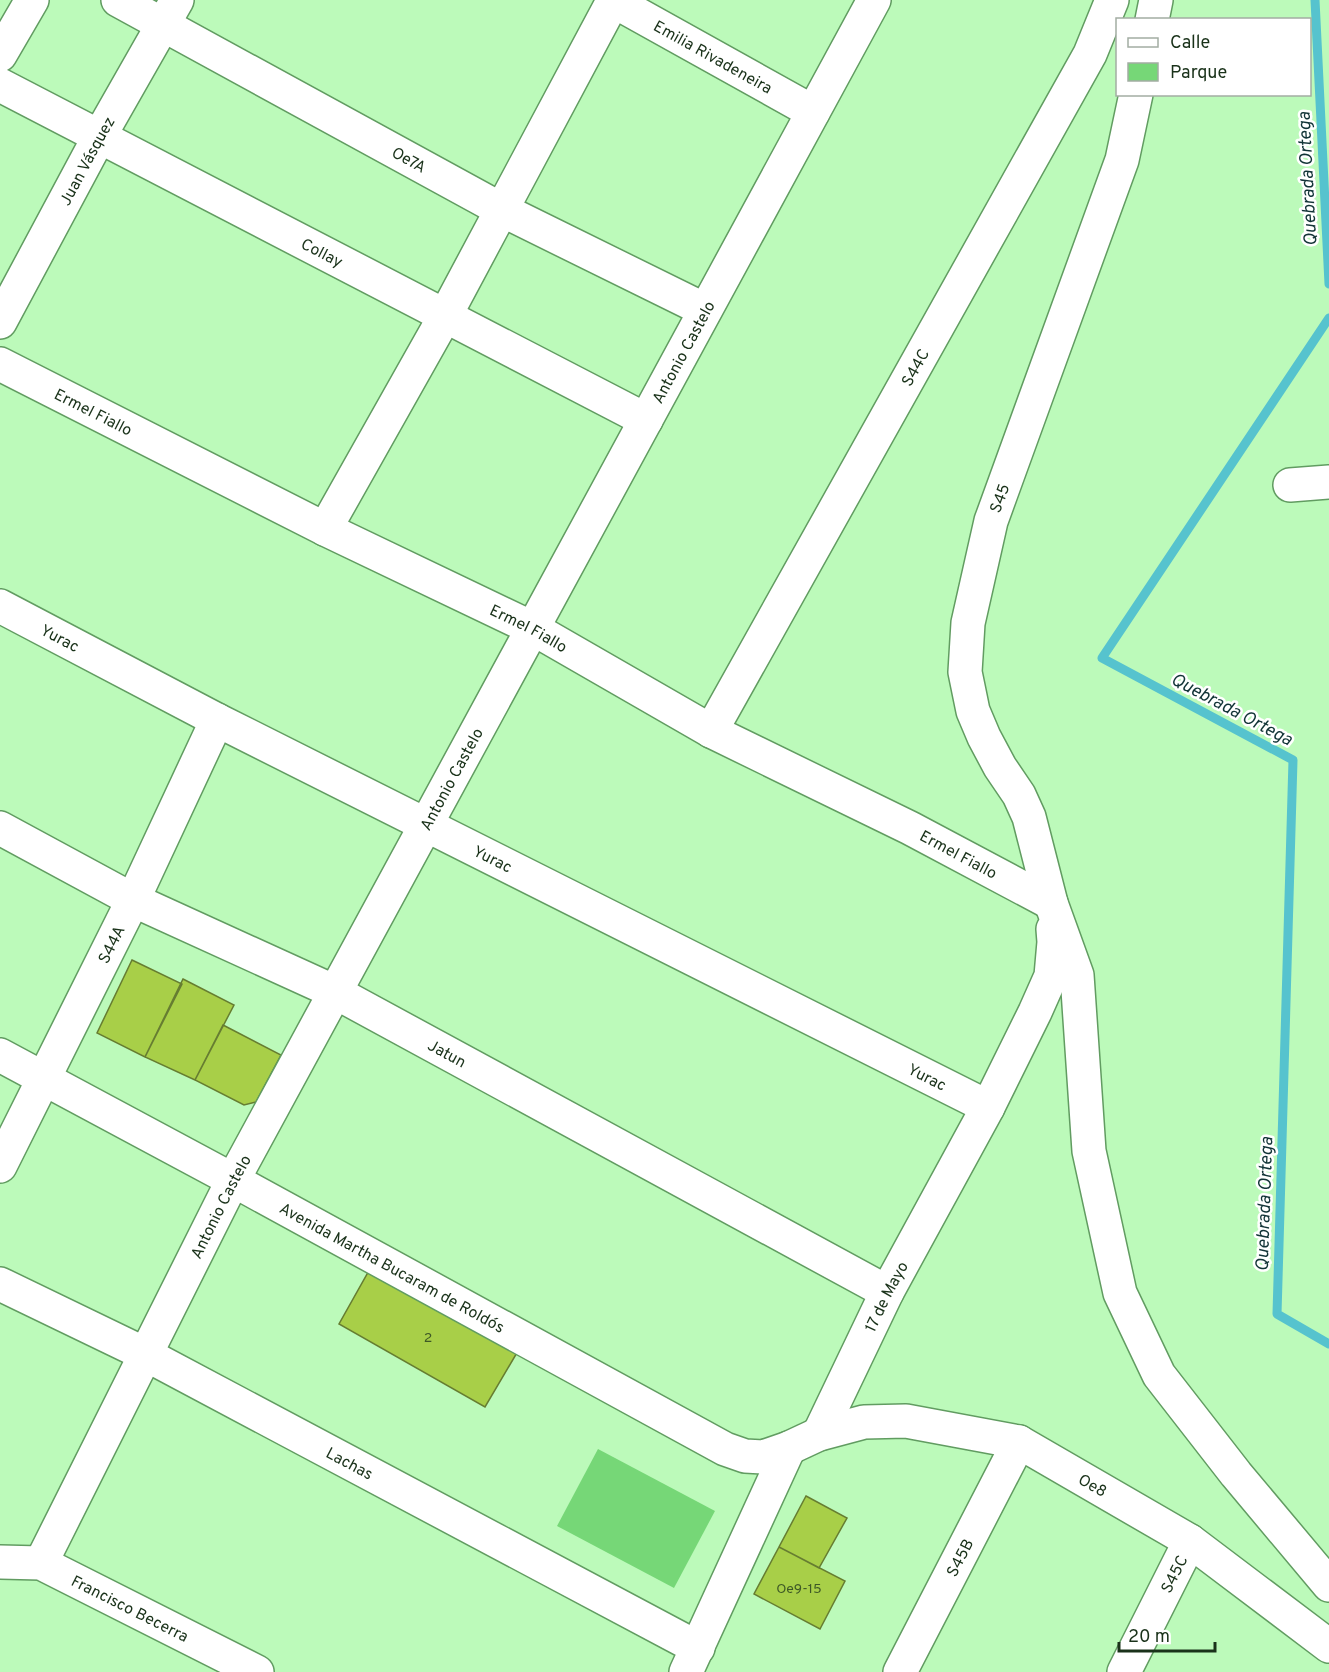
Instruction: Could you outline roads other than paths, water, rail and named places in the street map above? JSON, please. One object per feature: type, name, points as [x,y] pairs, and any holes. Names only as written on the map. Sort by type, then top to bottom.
[{"type":"street","points":[[0,55],[32,0]]},
{"type":"street","name":"Oe7A","points":[[118,0],[170,12],[502,210],[705,310]]},
{"type":"street","points":[[325,529],[445,316],[612,0]]},
{"type":"street","name":"Emilia Rivadeneira","points":[[612,0],[813,112]]},
{"type":"street","name":"Antonio Castelo","points":[[40,1563],[233,1180],[874,0]]},
{"type":"street","name":"S44C","points":[[711,731],[1090,54],[1112,0]]},
{"type":"street","points":[[1152,18],[1156,0]]},
{"type":"street","name":"Juan Vásquez","points":[[0,322],[99,136],[170,12]]},
{"type":"street","name":"Collay","points":[[0,85],[646,420]]},
{"type":"street","name":"S45","points":[[1052,903],[1029,817],[984,737],[973,711],[965,672],[968,623],[991,521],[1122,160],[1136,96]]},
{"type":"street","name":"Ermel Fiallo","points":[[0,364],[325,529],[532,628],[711,731],[910,828],[1052,903]]},
{"type":"street","points":[[1290,485],[1329,482]]},
{"type":"street","name":"Yurac","points":[[0,606],[217,720],[987,1107]]},
{"type":"street","name":"S44A","points":[[0,1166],[133,900],[217,720]]},
{"type":"street","name":"Jatun","points":[[0,828],[133,900],[335,992],[887,1292]]},
{"type":"street","points":[[1052,903],[1077,975],[1089,1151],[1120,1293],[1158,1375],[1236,1474],[1329,1585]]},
{"type":"street","name":"17 de Mayo","points":[[819,1434],[887,1292],[987,1107],[1051,976],[1054,942],[1052,903]]},
{"type":"street","name":"Avenida Martha Bucaram de Roldós","points":[[0,1055],[725,1449],[745,1456],[763,1456],[789,1448]]},
{"type":"street","name":"Lachas","points":[[0,1284],[145,1354],[690,1666]]},
{"type":"street","name":"Oe8","points":[[819,1434],[864,1422],[906,1421],[1019,1442],[1190,1541],[1329,1646]]},
{"type":"street","points":[[690,1666],[789,1448],[819,1434]]},
{"type":"street","name":"S45B","points":[[900,1672],[1019,1442]]},
{"type":"street","name":"S45C","points":[[1124,1672],[1190,1541]]},
{"type":"street","name":"Francisco Becerra","points":[[0,1562],[40,1563],[257,1672]]},
{"type":"waterway","name":"Quebrada Ortega","points":[[1315,0],[1329,284]]},
{"type":"waterway","name":"Quebrada Ortega","points":[[1329,318],[1102,658],[1293,760],[1277,1314],[1329,1344]]}]
